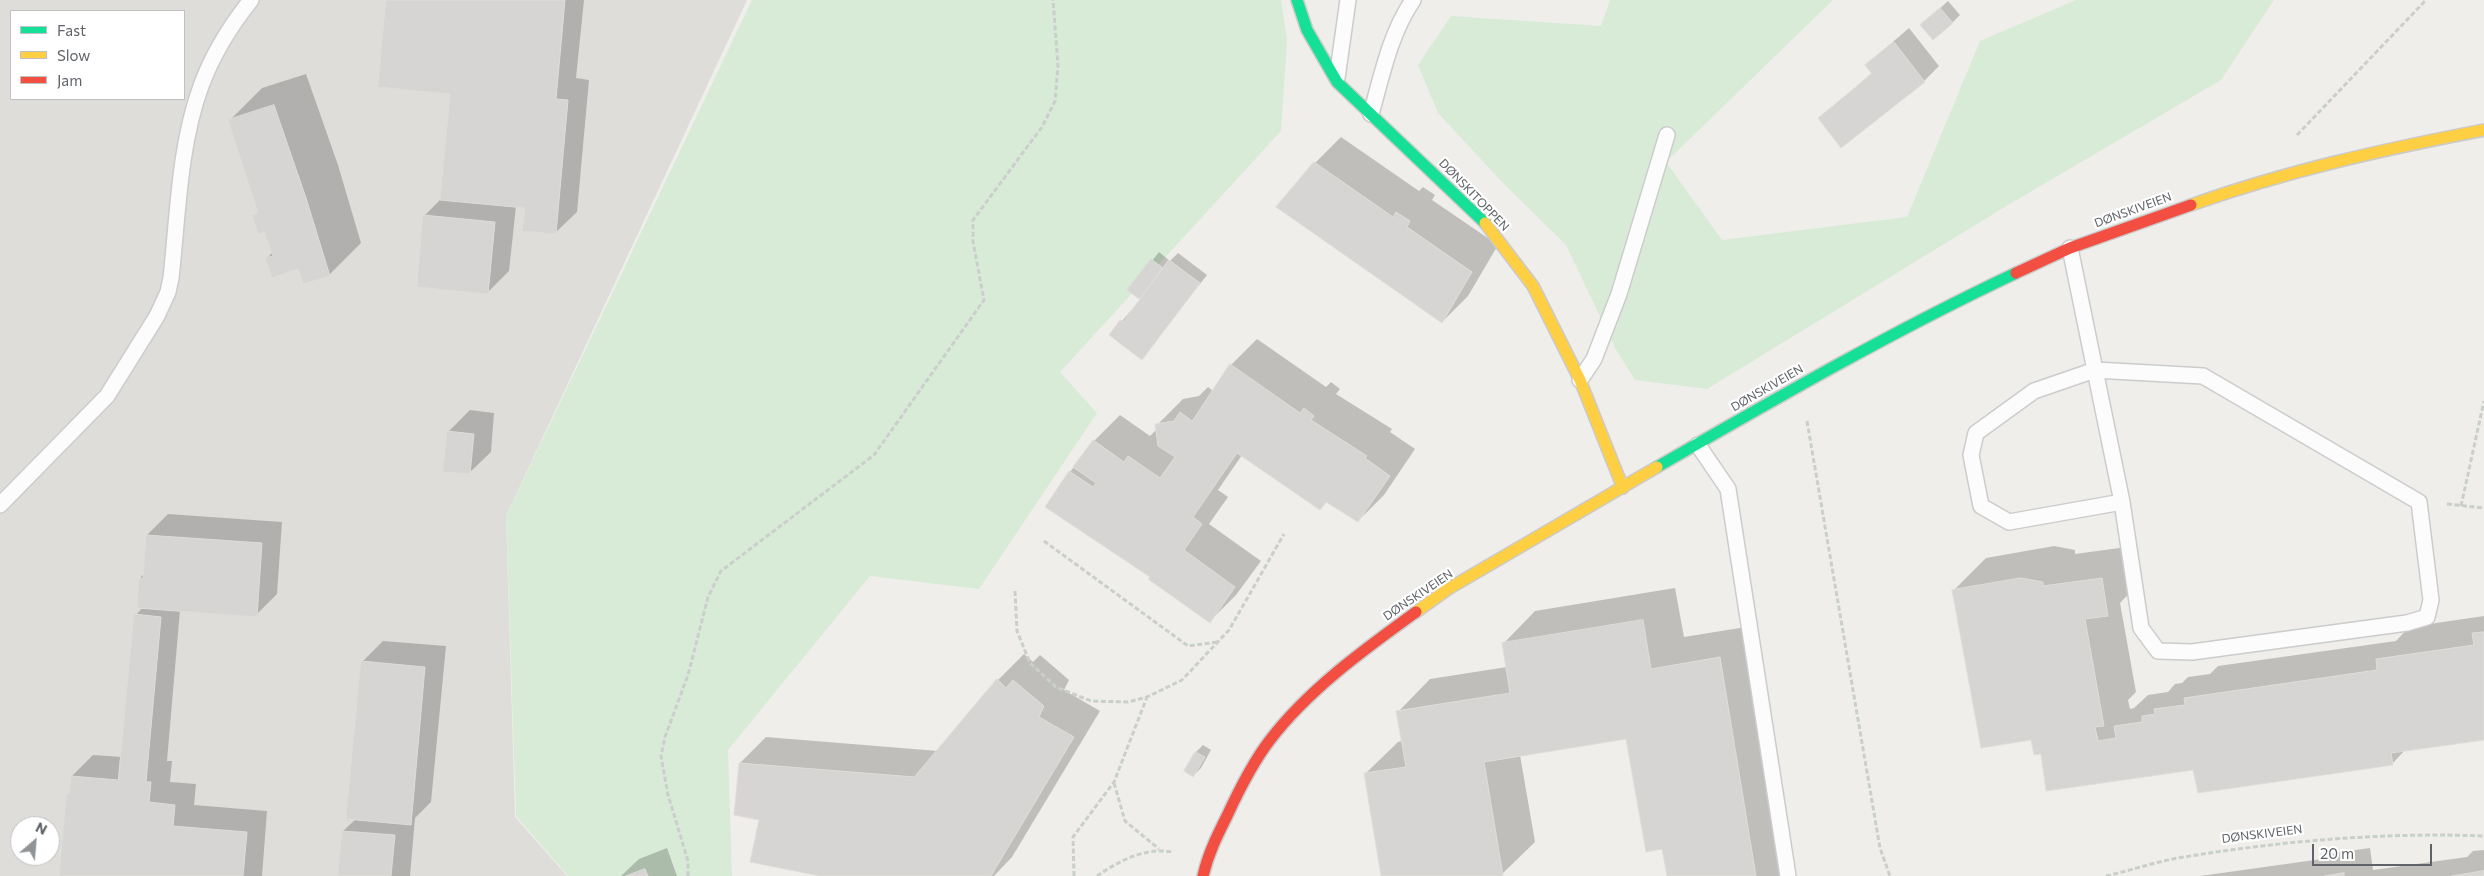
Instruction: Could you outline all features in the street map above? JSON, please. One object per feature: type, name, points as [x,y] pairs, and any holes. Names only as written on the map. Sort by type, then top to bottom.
[{"type":"street","name":"DØNSKITOPPEN","points":[[1297,0],[1307,30],[1337,82],[1492,230],[1533,286],[1580,380],[1622,488]]},
{"type":"street","name":"DØNSKIVEIEN","points":[[1203,876],[1207,857],[1236,796],[1270,740],[1311,696],[1380,638],[1448,589],[1800,384],[1949,305],[2070,248],[2251,183],[2406,145],[2484,130]]},
{"type":"lane","points":[[0,505],[106,396],[157,316],[168,292],[171,278],[183,166],[194,108],[202,84],[222,45],[251,0]]},
{"type":"lane","points":[[1337,82],[1348,0]]},
{"type":"lane","points":[[1371,114],[1391,46],[1404,14],[1413,0]]},
{"type":"lane","points":[[1580,380],[1594,360],[1618,294],[1667,135]]},
{"type":"lane","points":[[2070,248],[2095,370],[2122,502],[2141,628],[2158,652],[2192,652],[2407,623],[2427,617],[2431,600],[2419,502],[2204,376],[2095,370],[2034,391],[1976,433],[1971,455],[1981,506],[2009,522],[2122,502]]},
{"type":"lane","points":[[1698,445],[1728,489],[1788,876]]},
{"type":"path","points":[[688,876],[688,861],[668,795],[661,756],[665,736],[688,675],[708,597],[722,571],[786,520],[874,455],[984,300],[973,242],[973,220],[1042,127],[1055,101],[1058,66],[1053,0]]},
{"type":"path","points":[[2292,141],[2426,0]]},
{"type":"path","points":[[1800,384],[1880,848],[1890,876]]},
{"type":"path","points":[[2461,506],[2484,401]]},
{"type":"path","points":[[2419,502],[2484,508]]},
{"type":"path","points":[[1015,591],[1017,631],[1030,663],[1056,687],[1091,701],[1128,702],[1147,697],[1182,680],[1229,630],[1284,534]]},
{"type":"path","points":[[1044,542],[1123,601],[1188,646],[1217,642]]},
{"type":"path","points":[[1074,876],[1073,837],[1114,782],[1147,697]]},
{"type":"path","points":[[1114,782],[1124,821],[1159,850]]},
{"type":"path","name":"DØNSKIVEIEN","points":[[2106,876],[2182,857],[2322,840],[2455,835],[2484,836]]},
{"type":"path","points":[[1096,876],[1119,861],[1159,850],[1207,857]]},
{"type":"shaded area","points":[[0,0],[747,0],[506,516],[515,817],[567,876],[0,876]]},
{"type":"green space","points":[[752,0],[1281,0],[1287,40],[1281,131],[1060,372],[1097,413],[979,589],[870,576],[728,750],[732,876],[568,876],[516,816],[506,516]]},
{"type":"green space","points":[[1610,0],[1833,0],[1666,162],[1722,240],[1907,217],[1980,41],[2076,0],[2274,0],[2221,80],[2008,205],[1707,389],[1635,380],[1615,348],[1566,245],[1503,183],[1438,113],[1418,65],[1451,16],[1601,26]]},
{"type":"building","points":[[386,0],[565,0],[556,99],[568,100],[556,234],[522,231],[525,208],[440,200],[450,94],[378,87]]},
{"type":"building","points":[[1940,8],[1953,23],[1933,40],[1920,25]]},
{"type":"building","points":[[1894,42],[1925,82],[1841,148],[1818,118],[1872,74],[1865,65]]},
{"type":"building","points":[[274,105],[330,276],[303,284],[298,269],[272,278],[265,258],[273,256],[264,232],[258,234],[252,215],[258,213],[228,120]]},
{"type":"building","points":[[1314,162],[1393,217],[1396,212],[1410,221],[1407,227],[1472,272],[1442,323],[1276,207]]},
{"type":"building","points":[[423,215],[495,222],[488,294],[417,287]]},
{"type":"building","points":[[1151,259],[1163,268],[1139,299],[1127,290]]},
{"type":"building","points":[[1169,260],[1200,283],[1142,360],[1109,335],[1120,320],[1123,322]]},
{"type":"building","points":[[1230,364],[1300,413],[1304,408],[1314,416],[1311,420],[1367,456],[1365,458],[1390,476],[1358,522],[1326,502],[1320,510],[1237,453],[1193,517],[1202,524],[1184,550],[1235,587],[1210,623],[1148,579],[1150,577],[1045,507],[1069,471],[1093,487],[1096,483],[1073,467],[1093,440],[1124,462],[1128,456],[1160,478],[1175,457],[1158,446],[1155,424],[1174,421],[1180,412],[1192,421]]},
{"type":"building","points":[[447,431],[474,434],[470,474],[443,472]]},
{"type":"building","points":[[146,535],[262,543],[257,617],[137,608],[139,578],[143,578]]},
{"type":"building","points":[[2021,578],[2043,582],[2043,586],[2102,578],[2108,616],[2085,619],[2104,726],[2095,727],[2098,741],[2116,738],[2114,726],[2142,722],[2142,716],[2155,714],[2154,709],[2185,705],[2184,698],[2377,670],[2376,659],[2474,645],[2472,633],[2484,632],[2484,740],[2391,753],[2393,765],[2198,793],[2193,770],[2046,791],[2041,754],[2034,755],[2031,740],[1981,748],[1952,590]]},
{"type":"building","points":[[134,614],[161,617],[146,782],[151,782],[149,802],[175,805],[173,826],[247,832],[243,876],[59,876],[66,796],[69,796],[71,776],[118,780]]},
{"type":"building","points":[[1643,620],[1651,669],[1720,657],[1756,876],[1667,876],[1662,849],[1646,852],[1626,739],[1484,762],[1503,876],[1381,876],[1364,773],[1406,767],[1396,711],[1510,693],[1502,643]]},
{"type":"building","points":[[361,661],[425,667],[411,825],[346,819]]},
{"type":"building","points":[[997,679],[1006,688],[1013,680],[1044,706],[1039,717],[1074,737],[991,876],[820,876],[750,862],[759,820],[734,815],[739,763],[914,777]]},
{"type":"building","points":[[1195,752],[1205,757],[1193,777],[1184,771]]},
{"type":"building","points":[[342,831],[395,835],[391,876],[338,876]]},
{"type":"building","points":[[645,869],[648,876],[626,876]]},
{"type":"building","points":[[2484,871],[2484,876],[2452,876]]},
{"type":"building","points":[[2344,873],[2344,876],[2325,876]]},
{"type":"traffic: fast","points":[[1297,0],[1307,30],[1337,82],[1485,223]]},
{"type":"traffic: fast","points":[[1657,467],[1879,342],[2016,273]]},
{"type":"traffic: slow","points":[[2191,205],[2299,171],[2484,130]]},
{"type":"traffic: slow","points":[[1485,223],[1533,286],[1580,380],[1623,488]]},
{"type":"traffic: slow","points":[[1416,612],[1448,589],[1657,467]]},
{"type":"traffic: jam","points":[[2016,273],[2070,248],[2191,205]]},
{"type":"traffic: jam","points":[[1203,876],[1213,845],[1236,796],[1252,767],[1285,721],[1338,671],[1416,612]]}]
